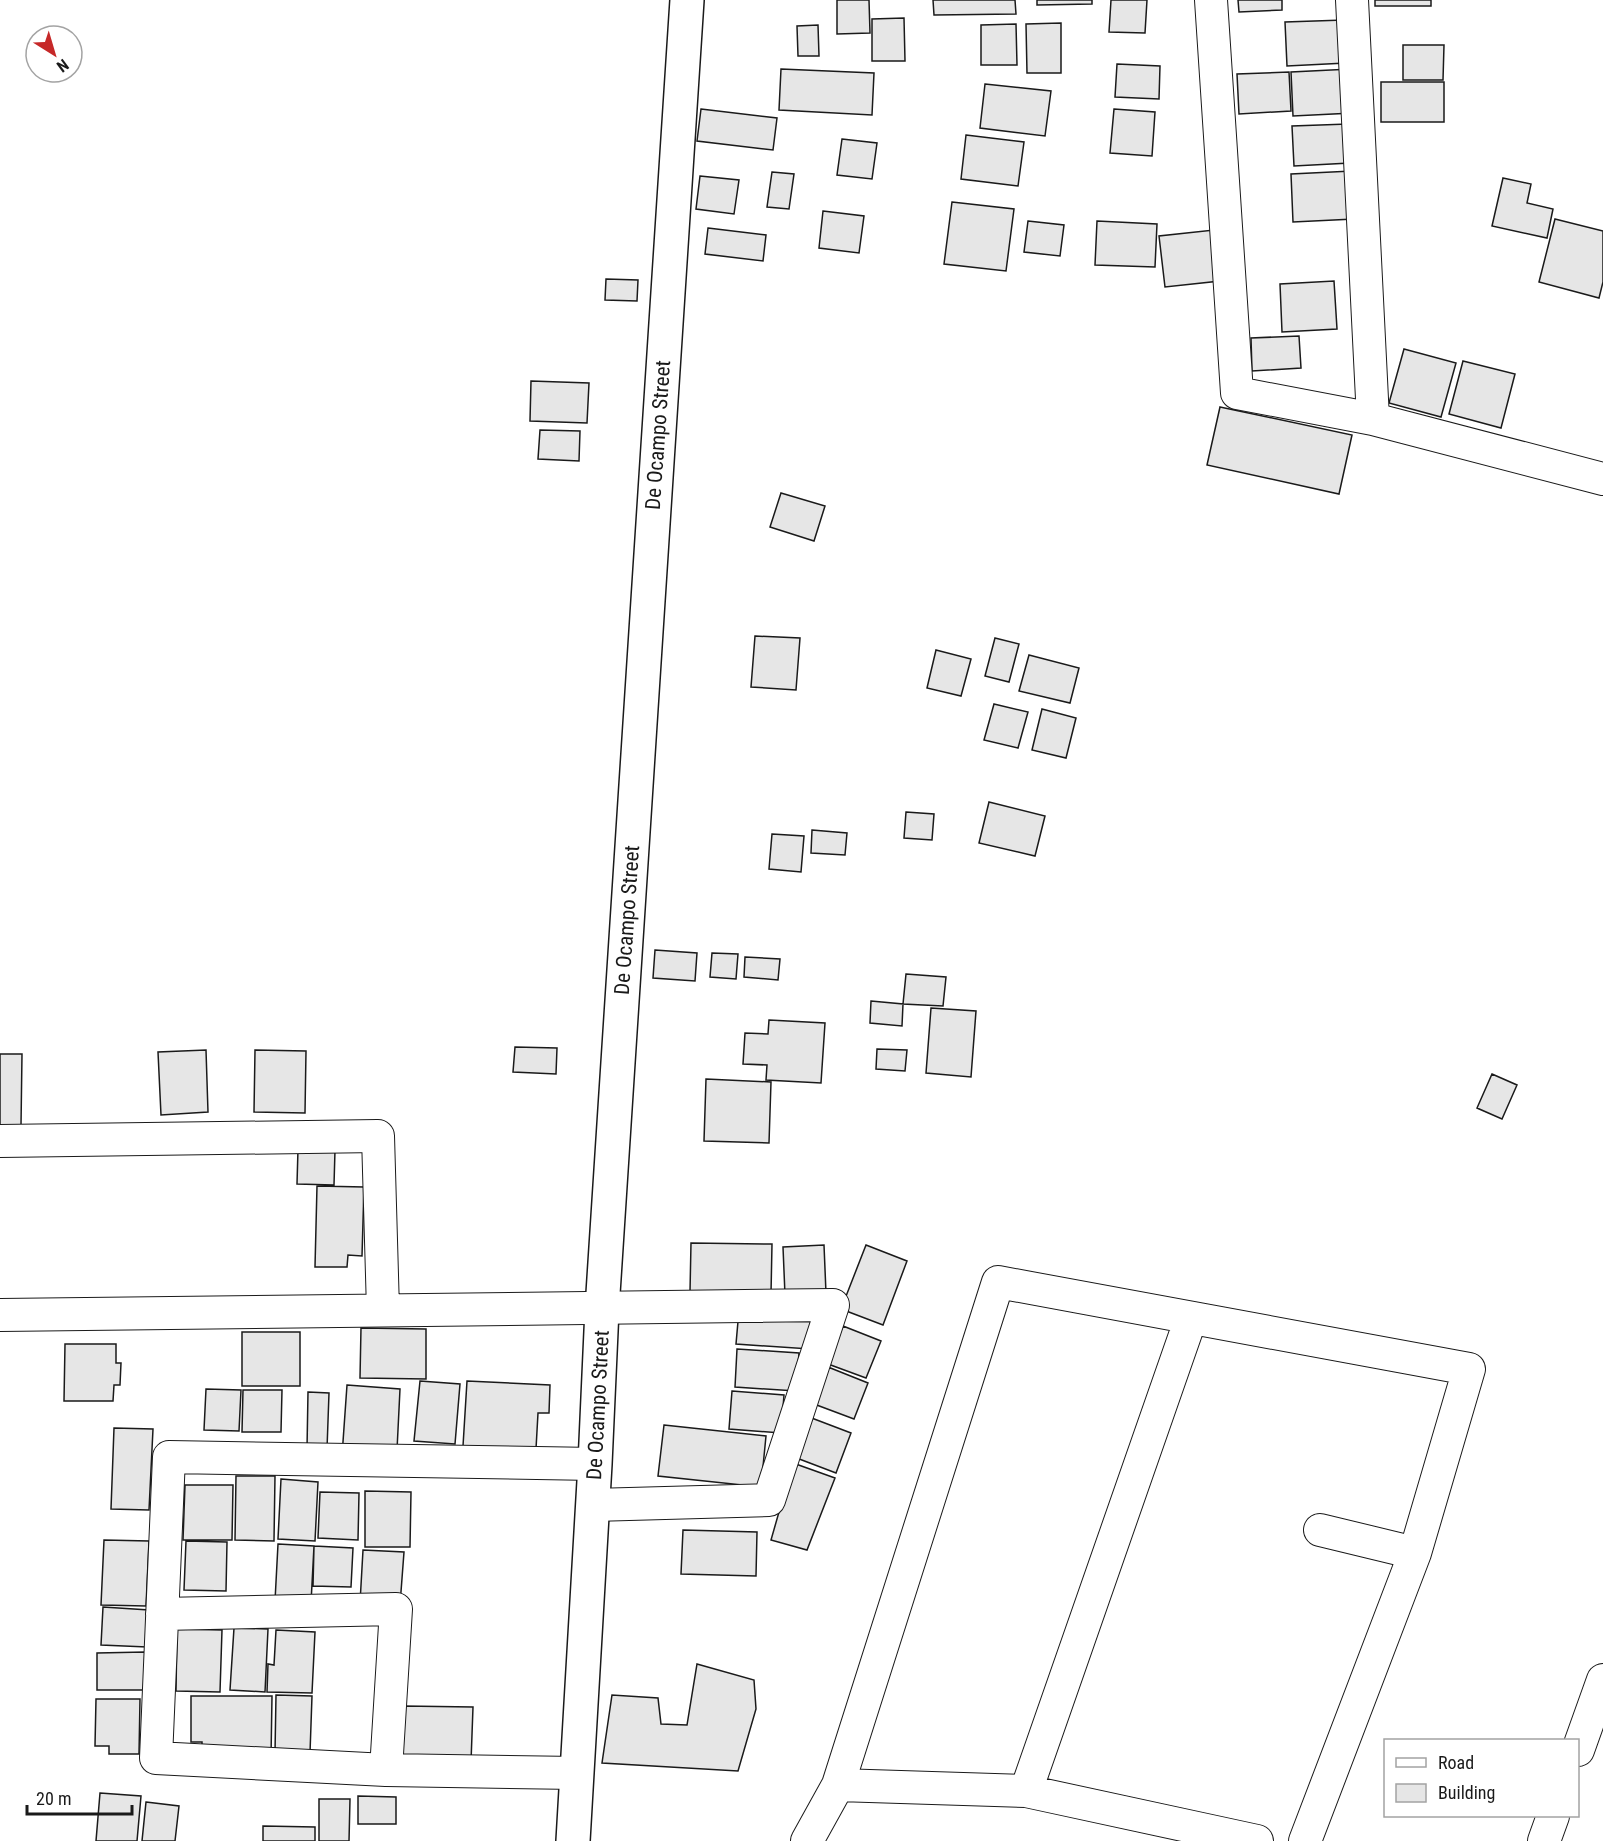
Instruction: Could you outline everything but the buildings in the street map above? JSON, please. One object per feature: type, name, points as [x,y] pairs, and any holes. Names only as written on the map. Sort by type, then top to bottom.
[{"type":"street","name":"De Ocampo Street","points":[[573,1841],[596,1464],[602,1309],[687,0]]},
{"type":"street","points":[[1211,0],[1238,393],[1373,419],[1603,479]]},
{"type":"street","points":[[1352,0],[1373,419]]},
{"type":"street","points":[[0,1141],[378,1136],[383,1310]]},
{"type":"street","points":[[807,1841],[838,1785],[998,1282],[1469,1369],[1415,1553],[1305,1841]]},
{"type":"street","points":[[0,1315],[833,1305],[769,1500],[593,1505]]},
{"type":"street","points":[[1026,1791],[1191,1318]]},
{"type":"street","points":[[577,1773],[386,1770],[156,1758],[169,1457],[596,1464]]},
{"type":"street","points":[[1320,1530],[1415,1553]]},
{"type":"street","points":[[162,1614],[396,1609],[386,1770]]},
{"type":"street","points":[[1579,1747],[1603,1680]]},
{"type":"street","points":[[838,1785],[1026,1791],[1257,1841]]},
{"type":"street","points":[[1544,1841],[1553,1817]]}]
